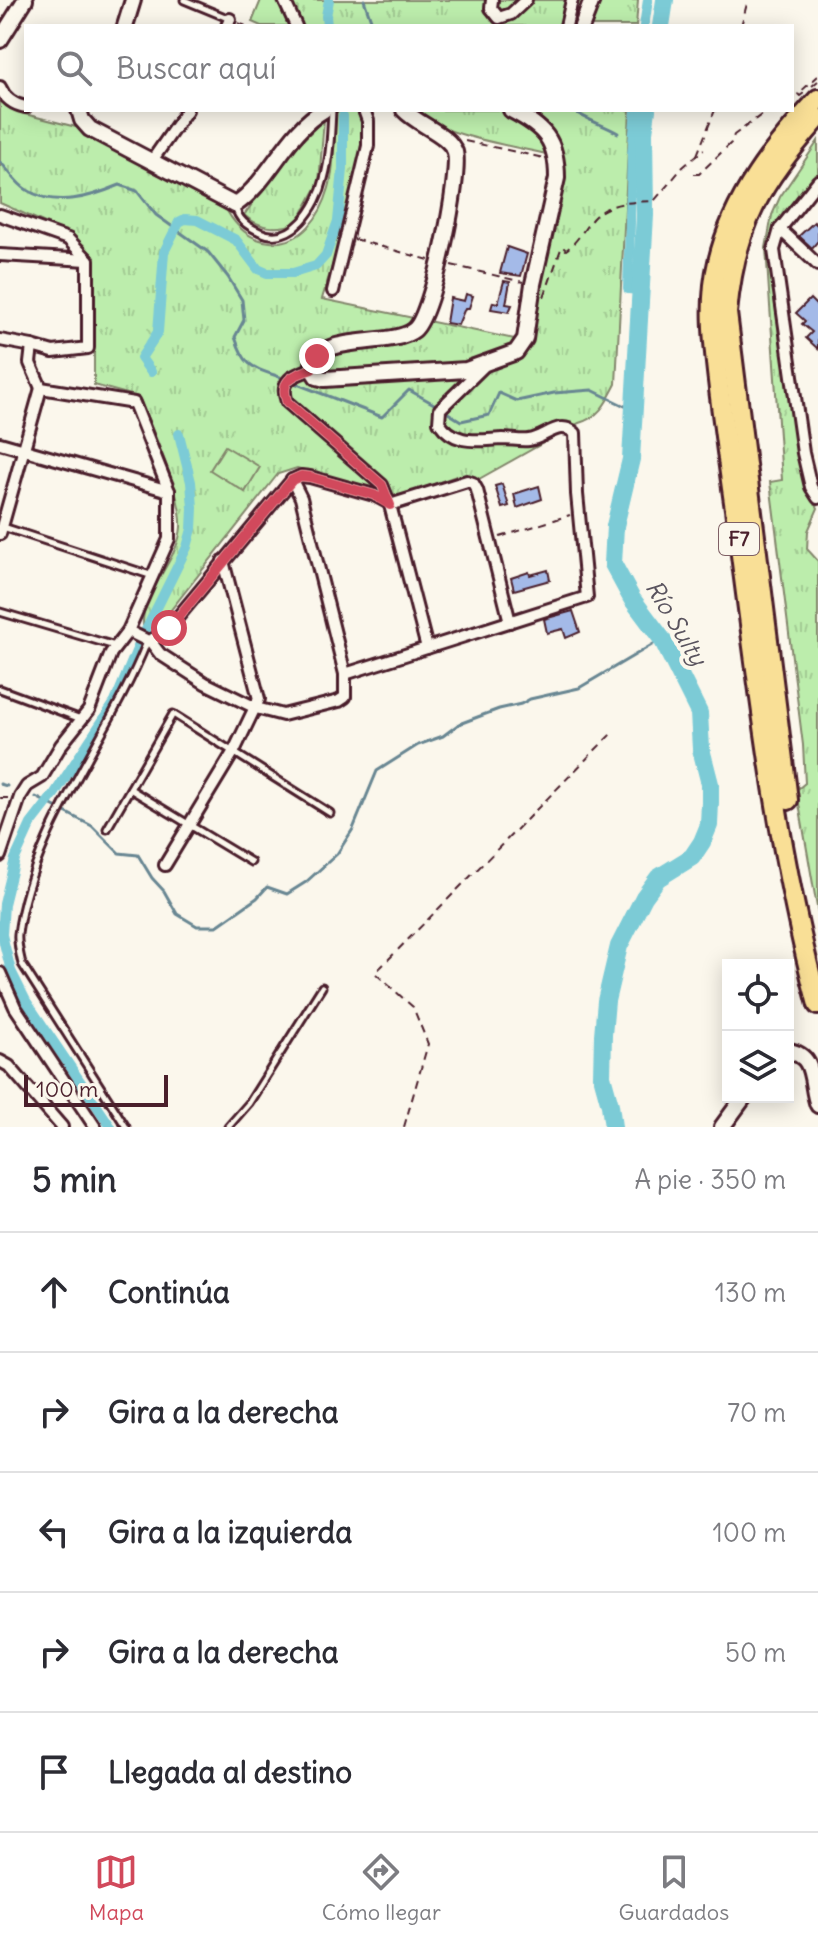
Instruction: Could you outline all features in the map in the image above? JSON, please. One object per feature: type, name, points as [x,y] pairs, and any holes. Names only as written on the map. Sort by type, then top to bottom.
[{"type":"highway","name":"F7","points":[[818,99],[767,158],[745,192],[728,227],[717,264],[713,303],[714,344],[770,767],[804,948],[818,1005]]},
{"type":"highway","name":"F7","points":[[818,118],[777,166],[758,195],[736,249],[727,313],[785,783],[818,956]]},
{"type":"street","points":[[0,40],[25,0]]},
{"type":"street","points":[[126,24],[133,0]]},
{"type":"street","points":[[284,0],[295,24]]},
{"type":"street","points":[[492,0],[491,8],[499,18],[511,14],[526,0]]},
{"type":"street","points":[[566,24],[572,0]]},
{"type":"street","points":[[583,24],[592,0]]},
{"type":"street","points":[[0,87],[6,98],[24,107]]},
{"type":"street","points":[[80,112],[90,129],[235,205],[250,195],[313,112]]},
{"type":"street","points":[[151,162],[186,112]]},
{"type":"street","points":[[333,291],[368,146],[365,112]]},
{"type":"street","points":[[406,112],[420,125],[446,139],[456,163],[440,263],[422,321],[402,336],[323,351],[313,362],[312,369],[317,377],[431,374],[485,366],[516,352],[525,339],[533,284],[557,178],[557,161],[553,147],[537,124],[515,112]]},
{"type":"street","points":[[818,181],[780,229],[774,250],[807,473],[818,498]]},
{"type":"street","points":[[0,215],[68,239],[88,260],[88,348],[53,352],[0,340]]},
{"type":"street","points":[[780,229],[818,265]]},
{"type":"street","points":[[0,255],[88,260]]},
{"type":"street","points":[[1,529],[41,388],[30,363],[32,346]]},
{"type":"street","points":[[345,674],[587,597],[575,433],[569,428],[560,427],[528,441],[468,441],[452,437],[439,422],[440,409],[485,366]]},
{"type":"street","points":[[312,369],[292,376],[285,383],[283,392],[287,402],[382,485],[427,648]]},
{"type":"street","points":[[0,856],[20,797],[27,786],[42,777],[95,699],[116,646],[128,631],[169,539],[169,491],[134,403],[41,388]]},
{"type":"street","points":[[0,443],[169,491]]},
{"type":"street","points":[[807,473],[818,462]]},
{"type":"street","points":[[149,642],[163,635],[292,480],[301,476],[374,495],[390,505],[467,481],[473,483],[510,622]]},
{"type":"street","points":[[128,631],[149,642],[160,654],[205,683],[256,708],[283,715],[345,697],[345,674],[301,498],[292,480]]},
{"type":"street","points":[[165,865],[234,751],[259,699],[223,561]]},
{"type":"street","points":[[0,973],[15,1007],[95,1127]]},
{"type":"street","points":[[794,1052],[806,1059],[818,1105]]},
{"type":"street","points":[[0,1061],[9,1066],[62,1127]]},
{"type":"street","points":[[722,1127],[740,1103]]},
{"type":"lane","points":[[184,0],[229,23]]},
{"type":"lane","points":[[235,205],[237,216],[264,234],[289,231],[305,220],[324,181],[332,112]]},
{"type":"lane","points":[[1,529],[154,576]]},
{"type":"lane","points":[[0,612],[116,646]]},
{"type":"lane","points":[[126,1127],[22,964],[17,936],[31,881],[49,835],[131,683],[149,642]]},
{"type":"lane","points":[[0,689],[82,720]]},
{"type":"lane","points":[[107,829],[173,714],[330,813]]},
{"type":"lane","points":[[130,789],[251,862]]},
{"type":"lane","points":[[228,1127],[249,1103],[322,987]]},
{"type":"path","points":[[742,24],[748,0]]},
{"type":"path","points":[[818,79],[800,96],[798,94],[818,79]]},
{"type":"path","points":[[696,156],[714,112]]},
{"type":"path","points":[[694,174],[699,174],[731,143],[734,135],[765,112]]},
{"type":"path","points":[[451,145],[472,141],[557,161]]},
{"type":"path","points":[[542,307],[562,246],[566,250],[575,243],[594,216],[621,203],[654,201],[683,167],[704,149]]},
{"type":"path","points":[[490,540],[579,513]]},
{"type":"path","points":[[404,1127],[428,1044],[413,1007],[375,973],[614,731]]},
{"type":"green space","points":[[261,0],[277,0],[289,24],[256,24],[252,22]]},
{"type":"green space","points":[[290,0],[638,0],[636,24],[301,24]]},
{"type":"green space","points":[[0,98],[17,112],[80,128],[227,211],[250,236],[263,241],[281,242],[301,234],[321,209],[331,180],[336,112],[359,112],[360,152],[356,177],[322,299],[529,342],[563,158],[461,134],[413,112],[630,112],[616,384],[592,417],[479,479],[459,475],[400,496],[297,468],[278,474],[155,630],[143,625],[144,613],[179,539],[180,514],[165,462],[139,397],[94,385],[94,259],[68,233],[0,203]]},
{"type":"green space","points":[[324,119],[319,183],[297,223],[269,227],[244,215],[290,153]]},
{"type":"green space","points":[[818,141],[818,174],[783,216],[771,246],[810,492],[818,508],[808,531],[807,549],[818,561],[818,913],[795,781],[799,788],[805,783],[803,745],[770,482],[782,480],[766,248],[772,215],[780,197]]},
{"type":"green space","points":[[225,446],[260,467],[245,492],[210,470]]},
{"type":"building","points":[[814,222],[818,226],[818,241],[812,248],[799,236]]},
{"type":"building","points":[[507,247],[527,254],[521,276],[500,273]]},
{"type":"building","points":[[504,281],[510,282],[506,304],[512,305],[509,312],[491,309],[493,302],[498,303]]},
{"type":"building","points":[[466,294],[473,296],[458,325],[446,323],[450,298],[464,301]]},
{"type":"building","points":[[810,299],[818,307],[818,349],[806,338],[812,332],[802,324],[805,321],[796,313]]},
{"type":"building","points":[[502,484],[509,506],[502,508],[495,486]]},
{"type":"building","points":[[539,486],[542,499],[517,508],[514,494]]},
{"type":"building","points":[[548,570],[550,580],[514,590],[511,578]]},
{"type":"building","points":[[573,611],[580,632],[566,638],[563,629],[547,633],[544,619]]},
{"type":"waterway","points":[[327,24],[329,0]]},
{"type":"waterway","points":[[364,0],[372,24]]},
{"type":"waterway","points":[[644,24],[648,0]]},
{"type":"waterway","name":"Río Sulty","points":[[661,24],[665,0]]},
{"type":"waterway","points":[[576,112],[618,133]]},
{"type":"waterway","points":[[636,112],[628,289],[641,290]]},
{"type":"waterway","name":"Río Sulty","points":[[613,1127],[602,1076],[603,1035],[606,1001],[619,946],[644,897],[658,878],[692,857],[702,842],[709,825],[710,802],[710,784],[701,749],[699,713],[662,639],[632,599],[613,564],[615,526],[631,459],[645,215],[647,112]]},
{"type":"waterway","points":[[151,372],[141,358],[158,332],[164,252],[179,222],[197,220],[236,240],[258,269],[267,273],[293,273],[316,266],[326,255],[338,221],[343,169],[343,116]]},
{"type":"waterway","points":[[0,162],[23,187],[50,198],[85,197],[120,185],[137,191],[156,215],[208,252],[228,277],[242,300],[244,320],[235,337],[242,354],[256,368],[280,377]]},
{"type":"waterway","points":[[292,382],[382,417],[409,390],[434,404]]},
{"type":"waterway","points":[[448,413],[461,421],[489,415],[499,393],[517,401],[554,393],[592,390],[633,410]]},
{"type":"waterway","points":[[111,1127],[26,1001],[11,971],[2,935],[4,904],[15,859],[31,824],[115,702],[140,642],[187,547],[193,508],[191,482],[179,434]]},
{"type":"waterway","points":[[36,797],[92,826],[119,853],[138,855],[177,914],[197,926],[217,926],[257,898],[267,887],[287,894],[306,882],[337,854],[353,829],[377,771],[418,745],[443,736],[459,724],[530,699],[579,688],[662,639]]},
{"type":"waterway","points":[[0,784],[7,786]]},
{"type":"route","points":[[169,628],[292,480],[301,476],[310,477],[374,495],[390,505],[382,485],[287,402],[283,392],[285,383],[292,376],[312,369],[317,356]]}]
